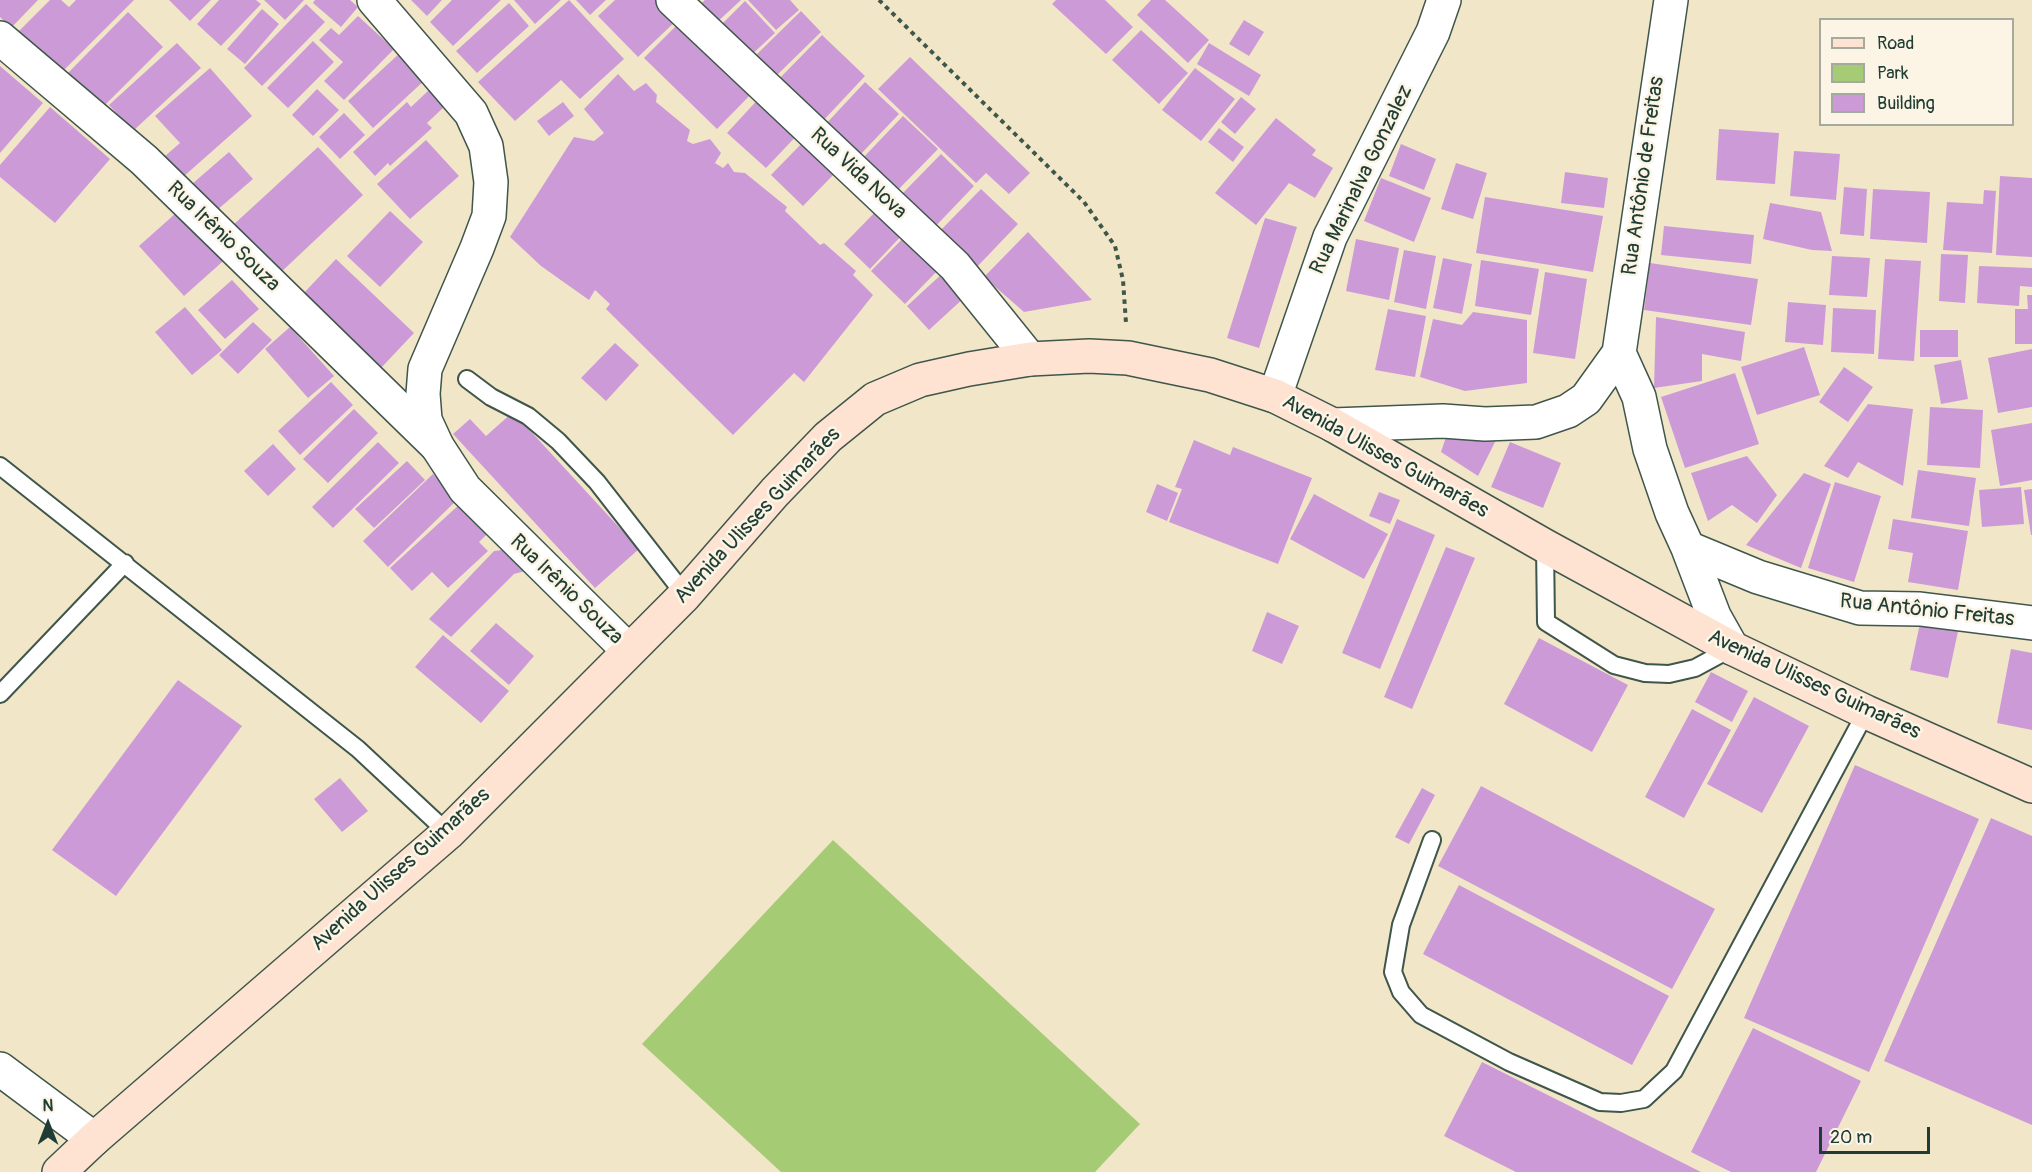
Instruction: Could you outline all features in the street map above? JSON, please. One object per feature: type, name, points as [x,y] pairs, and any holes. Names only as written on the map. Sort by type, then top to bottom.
[{"type":"main road","name":"Avenida Ulisses Guimarães","points":[[59,1172],[94,1138],[448,833],[685,595],[828,437],[875,399],[920,380],[1030,359],[1089,356],[1128,358],[1210,375],[1275,396],[1333,424],[1545,546],[1732,648],[1866,712],[2032,786]]},
{"type":"street","name":"Rua Irênio Souza","points":[[375,0],[471,113],[486,146],[491,182],[489,216],[425,369],[423,394],[425,420],[437,446],[465,489],[628,650]]},
{"type":"street","name":"Rua Vida Nova","points":[[673,0],[956,266],[1030,359]]},
{"type":"street","name":"Rua Marinalva Gonzalez","points":[[1275,396],[1330,237],[1433,32],[1444,0]]},
{"type":"street","name":"Rua Antônio de Freitas","points":[[1333,424],[1443,421],[1485,424],[1536,422],[1568,411],[1586,399],[1619,353],[1671,0]]},
{"type":"street","name":"Rua Irênio Souza","points":[[0,38],[144,160],[437,446]]},
{"type":"street","points":[[1619,353],[1639,398],[1661,483],[1714,616],[1732,648]]},
{"type":"street","name":"Rua Antônio Freitas","points":[[1688,548],[1758,577],[1860,608],[1920,609],[2032,623]]},
{"type":"street","points":[[0,1069],[94,1138]]},
{"type":"lane","points":[[467,379],[491,397],[528,416],[558,441],[597,482],[685,595]]},
{"type":"lane","points":[[0,466],[125,562],[358,749],[448,833]]},
{"type":"lane","points":[[1545,546],[1546,622],[1614,665],[1645,674],[1669,674],[1695,668],[1732,648]]},
{"type":"lane","points":[[0,694],[125,562]]},
{"type":"lane","points":[[1432,840],[1401,925],[1393,972],[1401,992],[1421,1015],[1509,1062],[1600,1102],[1621,1103],[1644,1099],[1674,1071],[1866,712]]},
{"type":"path","points":[[879,0],[1084,202],[1115,246],[1123,280],[1128,358]]},
{"type":"green space","points":[[833,840],[1140,1124],[1095,1172],[781,1172],[642,1044]]},
{"type":"building","points":[[0,0],[38,0],[11,28],[0,17]]},
{"type":"building","points":[[50,0],[61,0],[69,7],[76,0],[134,0],[60,74],[17,33]]},
{"type":"building","points":[[169,0],[211,0],[190,21]]},
{"type":"building","points":[[219,0],[256,0],[261,4],[221,46],[197,24]]},
{"type":"building","points":[[264,0],[304,0],[285,20]]},
{"type":"building","points":[[315,0],[350,0],[358,7],[341,27],[313,3]]},
{"type":"building","points":[[411,0],[442,0],[427,16]]},
{"type":"building","points":[[452,0],[501,0],[453,46],[430,22]]},
{"type":"building","points":[[514,0],[561,0],[535,24]]},
{"type":"building","points":[[569,0],[624,59],[580,99],[561,80],[515,121],[478,82]]},
{"type":"building","points":[[576,0],[606,0],[590,15]]},
{"type":"building","points":[[615,0],[660,0],[678,19],[638,57],[598,16]]},
{"type":"building","points":[[705,0],[741,0],[714,25],[697,7]]},
{"type":"building","points":[[748,0],[790,0],[799,10],[776,30]]},
{"type":"building","points":[[1056,0],[1105,0],[1133,27],[1106,54],[1052,4]]},
{"type":"building","points":[[1151,0],[1165,0],[1209,40],[1188,63],[1137,15]]},
{"type":"building","points":[[745,1],[775,33],[748,58],[719,27]]},
{"type":"building","points":[[509,3],[529,26],[477,73],[456,51]]},
{"type":"building","points":[[306,4],[325,22],[262,86],[244,68]]},
{"type":"building","points":[[262,9],[279,24],[245,64],[227,49]]},
{"type":"building","points":[[801,11],[821,32],[776,76],[755,56]]},
{"type":"building","points":[[128,12],[163,47],[103,107],[68,73]]},
{"type":"building","points":[[358,16],[394,49],[344,100],[324,81],[343,62],[319,40],[331,28],[339,35]]},
{"type":"building","points":[[683,19],[756,89],[717,129],[644,58]]},
{"type":"building","points":[[1244,20],[1264,32],[1249,56],[1229,44]]},
{"type":"building","points":[[1141,30],[1188,73],[1159,104],[1112,60]]},
{"type":"building","points":[[822,35],[865,76],[821,123],[777,81]]},
{"type":"building","points":[[313,41],[334,62],[288,108],[267,88]]},
{"type":"building","points":[[177,43],[201,68],[133,131],[109,105]]},
{"type":"building","points":[[1209,43],[1261,75],[1249,96],[1197,64]]},
{"type":"building","points":[[401,52],[426,79],[373,128],[348,101]]},
{"type":"building","points":[[910,57],[1030,173],[1009,194],[986,173],[976,183],[878,89]]},
{"type":"building","points":[[0,66],[43,103],[0,153]]},
{"type":"building","points":[[210,68],[252,116],[183,177],[164,157],[180,143],[155,116]]},
{"type":"building","points":[[1195,68],[1235,99],[1201,141],[1162,110]]},
{"type":"building","points":[[618,74],[634,91],[646,83],[657,95],[656,102],[690,130],[687,141],[693,144],[710,139],[721,153],[715,163],[723,168],[728,163],[734,172],[745,173],[787,207],[785,211],[820,245],[824,243],[856,271],[853,275],[873,295],[804,382],[794,373],[733,435],[606,309],[610,304],[595,290],[589,300],[541,266],[510,237],[574,137],[594,141],[604,133],[584,109]]},
{"type":"building","points":[[865,82],[899,114],[858,157],[824,126]]},
{"type":"building","points":[[317,89],[339,110],[313,136],[292,115]]},
{"type":"building","points":[[429,90],[444,107],[427,123],[432,128],[390,166],[388,163],[375,176],[353,152],[407,102],[411,107]]},
{"type":"building","points":[[762,95],[801,131],[766,168],[727,133]]},
{"type":"building","points":[[1241,97],[1256,109],[1235,134],[1221,122]]},
{"type":"building","points":[[563,102],[574,116],[549,136],[537,121]]},
{"type":"building","points":[[50,107],[110,159],[55,223],[0,177],[0,165]]},
{"type":"building","points":[[344,113],[365,135],[340,159],[319,137]]},
{"type":"building","points":[[903,116],[938,149],[894,194],[860,161]]},
{"type":"building","points":[[1276,118],[1316,150],[1312,155],[1333,168],[1315,198],[1289,183],[1256,225],[1215,193]]},
{"type":"building","points":[[1219,128],[1244,147],[1233,162],[1208,142]]},
{"type":"building","points":[[1719,129],[1779,133],[1775,184],[1716,180]]},
{"type":"building","points":[[806,139],[838,170],[803,206],[771,175]]},
{"type":"building","points":[[426,140],[459,176],[410,219],[377,184]]},
{"type":"building","points":[[1401,144],[1436,159],[1424,190],[1389,176]]},
{"type":"building","points":[[318,147],[363,195],[278,275],[232,226]]},
{"type":"building","points":[[1794,151],[1840,154],[1836,200],[1790,196]]},
{"type":"building","points":[[229,152],[253,179],[216,211],[192,184]]},
{"type":"building","points":[[941,154],[974,186],[931,231],[898,198]]},
{"type":"building","points":[[1456,163],[1487,173],[1473,219],[1441,209]]},
{"type":"building","points":[[1565,172],[1608,178],[1604,208],[1561,203]]},
{"type":"building","points":[[2000,176],[2032,178],[2032,257],[1996,255]]},
{"type":"building","points":[[1381,178],[1431,198],[1414,242],[1364,221]]},
{"type":"building","points":[[1844,187],[1867,189],[1864,236],[1840,234]]},
{"type":"building","points":[[981,189],[1018,224],[974,270],[937,234]]},
{"type":"building","points":[[1873,189],[1930,192],[1927,243],[1870,239]]},
{"type":"building","points":[[1984,190],[1996,191],[1992,253],[1943,250],[1947,202],[1983,204]]},
{"type":"building","points":[[1485,197],[1603,216],[1593,272],[1476,253]]},
{"type":"building","points":[[1770,203],[1821,212],[1832,251],[1812,250],[1763,239]]},
{"type":"building","points":[[185,205],[230,255],[184,296],[139,246]]},
{"type":"building","points":[[879,208],[905,232],[870,269],[844,244]]},
{"type":"building","points":[[390,211],[423,242],[380,287],[347,256]]},
{"type":"building","points":[[1265,218],[1297,227],[1259,348],[1227,338]]},
{"type":"building","points":[[1664,226],[1754,235],[1751,264],[1661,255]]},
{"type":"building","points":[[1028,232],[1092,300],[1024,312],[984,277]]},
{"type":"building","points":[[907,234],[941,267],[905,304],[871,271]]},
{"type":"building","points":[[1356,239],[1399,248],[1389,300],[1346,291]]},
{"type":"building","points":[[1404,250],[1436,256],[1426,309],[1394,302]]},
{"type":"building","points":[[1941,254],[1968,255],[1965,303],[1939,301]]},
{"type":"building","points":[[1832,256],[1870,258],[1867,297],[1829,295]]},
{"type":"building","points":[[1443,258],[1472,264],[1462,314],[1433,308]]},
{"type":"building","points":[[336,259],[414,333],[380,369],[302,295]]},
{"type":"building","points":[[1885,259],[1921,261],[1914,361],[1878,359]]},
{"type":"building","points":[[1481,260],[1539,269],[1531,315],[1475,306]]},
{"type":"building","points":[[1650,263],[1758,279],[1751,325],[1644,310]]},
{"type":"building","points":[[1979,266],[2032,268],[2032,287],[2020,286],[2019,306],[1977,303]]},
{"type":"building","points":[[944,272],[966,296],[929,330],[907,306]]},
{"type":"building","points":[[1545,272],[1587,279],[1575,359],[1533,353]]},
{"type":"building","points":[[232,280],[259,309],[225,339],[198,310]]},
{"type":"building","points":[[2027,295],[2032,295],[2032,344],[2015,344],[2015,309],[2028,309]]},
{"type":"building","points":[[1788,302],[1826,305],[1823,345],[1785,342]]},
{"type":"building","points":[[185,307],[222,350],[192,375],[155,332]]},
{"type":"building","points":[[1833,308],[1876,310],[1874,354],[1831,352]]},
{"type":"building","points":[[1388,309],[1426,316],[1415,377],[1375,370]]},
{"type":"building","points":[[1473,312],[1527,320],[1527,383],[1465,391],[1420,377],[1433,319],[1462,325]]},
{"type":"building","points":[[1656,317],[1745,332],[1741,361],[1702,354],[1702,381],[1654,388]]},
{"type":"building","points":[[253,322],[272,340],[238,374],[219,355]]},
{"type":"building","points":[[290,327],[334,376],[308,398],[265,349]]},
{"type":"building","points":[[1920,330],[1958,330],[1958,357],[1920,357]]},
{"type":"building","points":[[615,343],[639,365],[606,401],[581,378]]},
{"type":"building","points":[[1804,347],[1820,395],[1757,415],[1741,367]]},
{"type":"building","points":[[2032,349],[2032,407],[1998,413],[1988,358]]},
{"type":"building","points":[[1961,360],[1968,399],[1941,404],[1934,365]]},
{"type":"building","points":[[1844,367],[1873,387],[1848,422],[1819,402]]},
{"type":"building","points":[[1735,373],[1759,444],[1685,468],[1661,397]]},
{"type":"building","points":[[331,382],[353,405],[300,455],[278,431]]},
{"type":"building","points":[[1868,404],[1913,409],[1903,486],[1858,462],[1848,478],[1824,466]]},
{"type":"building","points":[[1930,407],[1983,410],[1980,468],[1927,465]]},
{"type":"building","points":[[354,409],[378,433],[328,483],[303,459]]},
{"type":"building","points":[[513,412],[639,549],[595,588],[453,434],[470,419],[486,436]]},
{"type":"building","points":[[2032,423],[2032,480],[2000,486],[1991,430]]},
{"type":"building","points":[[1449,428],[1499,434],[1478,476],[1441,452]]},
{"type":"building","points":[[1194,440],[1230,455],[1233,447],[1312,478],[1278,564],[1169,522],[1182,489],[1175,487]]},
{"type":"building","points":[[378,442],[399,463],[333,528],[312,507]]},
{"type":"building","points":[[1510,442],[1561,463],[1543,508],[1491,487]]},
{"type":"building","points":[[273,444],[296,469],[268,496],[244,471]]},
{"type":"building","points":[[1747,456],[1777,495],[1757,523],[1732,505],[1708,521],[1691,473]]},
{"type":"building","points":[[407,461],[425,480],[374,528],[355,509]]},
{"type":"building","points":[[1918,470],[1976,478],[1969,526],[1911,518]]},
{"type":"building","points":[[1804,473],[1831,484],[1801,568],[1746,545]]},
{"type":"building","points":[[433,474],[458,499],[388,567],[363,541]]},
{"type":"building","points":[[1835,482],[1881,496],[1854,582],[1808,568]]},
{"type":"building","points":[[1157,484],[1178,493],[1167,521],[1146,512]]},
{"type":"building","points":[[2021,487],[2024,524],[1982,527],[1979,490]]},
{"type":"building","points":[[2032,489],[2032,535],[2031,535],[2024,490]]},
{"type":"building","points":[[1379,492],[1400,500],[1390,524],[1369,516]]},
{"type":"building","points":[[1314,494],[1388,534],[1364,579],[1290,539]]},
{"type":"building","points":[[461,503],[489,532],[479,542],[488,551],[448,588],[432,572],[412,591],[390,568]]},
{"type":"building","points":[[1397,519],[1435,535],[1380,669],[1342,653]]},
{"type":"building","points":[[1893,519],[1968,531],[1958,590],[1908,582],[1913,553],[1888,549]]},
{"type":"building","points":[[1446,547],[1475,558],[1412,709],[1384,697]]},
{"type":"building","points":[[502,550],[525,571],[514,574],[451,637],[429,619],[494,551]]},
{"type":"building","points":[[1267,612],[1299,626],[1282,664],[1252,651]]},
{"type":"building","points":[[1922,614],[1960,622],[1948,678],[1910,670]]},
{"type":"building","points":[[496,623],[534,656],[509,685],[470,651]]},
{"type":"building","points":[[443,635],[509,691],[481,723],[415,667]]},
{"type":"building","points":[[1539,638],[1628,685],[1592,752],[1504,704]]},
{"type":"building","points":[[2011,649],[2032,653],[2032,730],[1997,723]]},
{"type":"building","points":[[1711,672],[1748,691],[1732,722],[1695,702]]},
{"type":"building","points":[[178,680],[242,726],[116,896],[52,850]]},
{"type":"building","points":[[1754,697],[1809,726],[1762,813],[1707,784]]},
{"type":"building","points":[[1692,709],[1731,730],[1684,818],[1645,797]]},
{"type":"building","points":[[1855,765],[1979,819],[1869,1072],[1744,1018]]},
{"type":"building","points":[[340,778],[368,811],[342,832],[314,799]]},
{"type":"building","points":[[1481,786],[1715,909],[1672,989],[1438,866]]},
{"type":"building","points":[[1422,788],[1435,795],[1409,844],[1395,837]]},
{"type":"building","points":[[1991,818],[2032,836],[2032,1125],[1884,1061]]},
{"type":"building","points":[[1459,885],[1669,996],[1632,1065],[1423,954]]},
{"type":"building","points":[[1753,1028],[1861,1081],[1816,1172],[1731,1172],[1691,1152]]},
{"type":"building","points":[[1482,1062],[1701,1172],[1516,1172],[1444,1136]]}]
